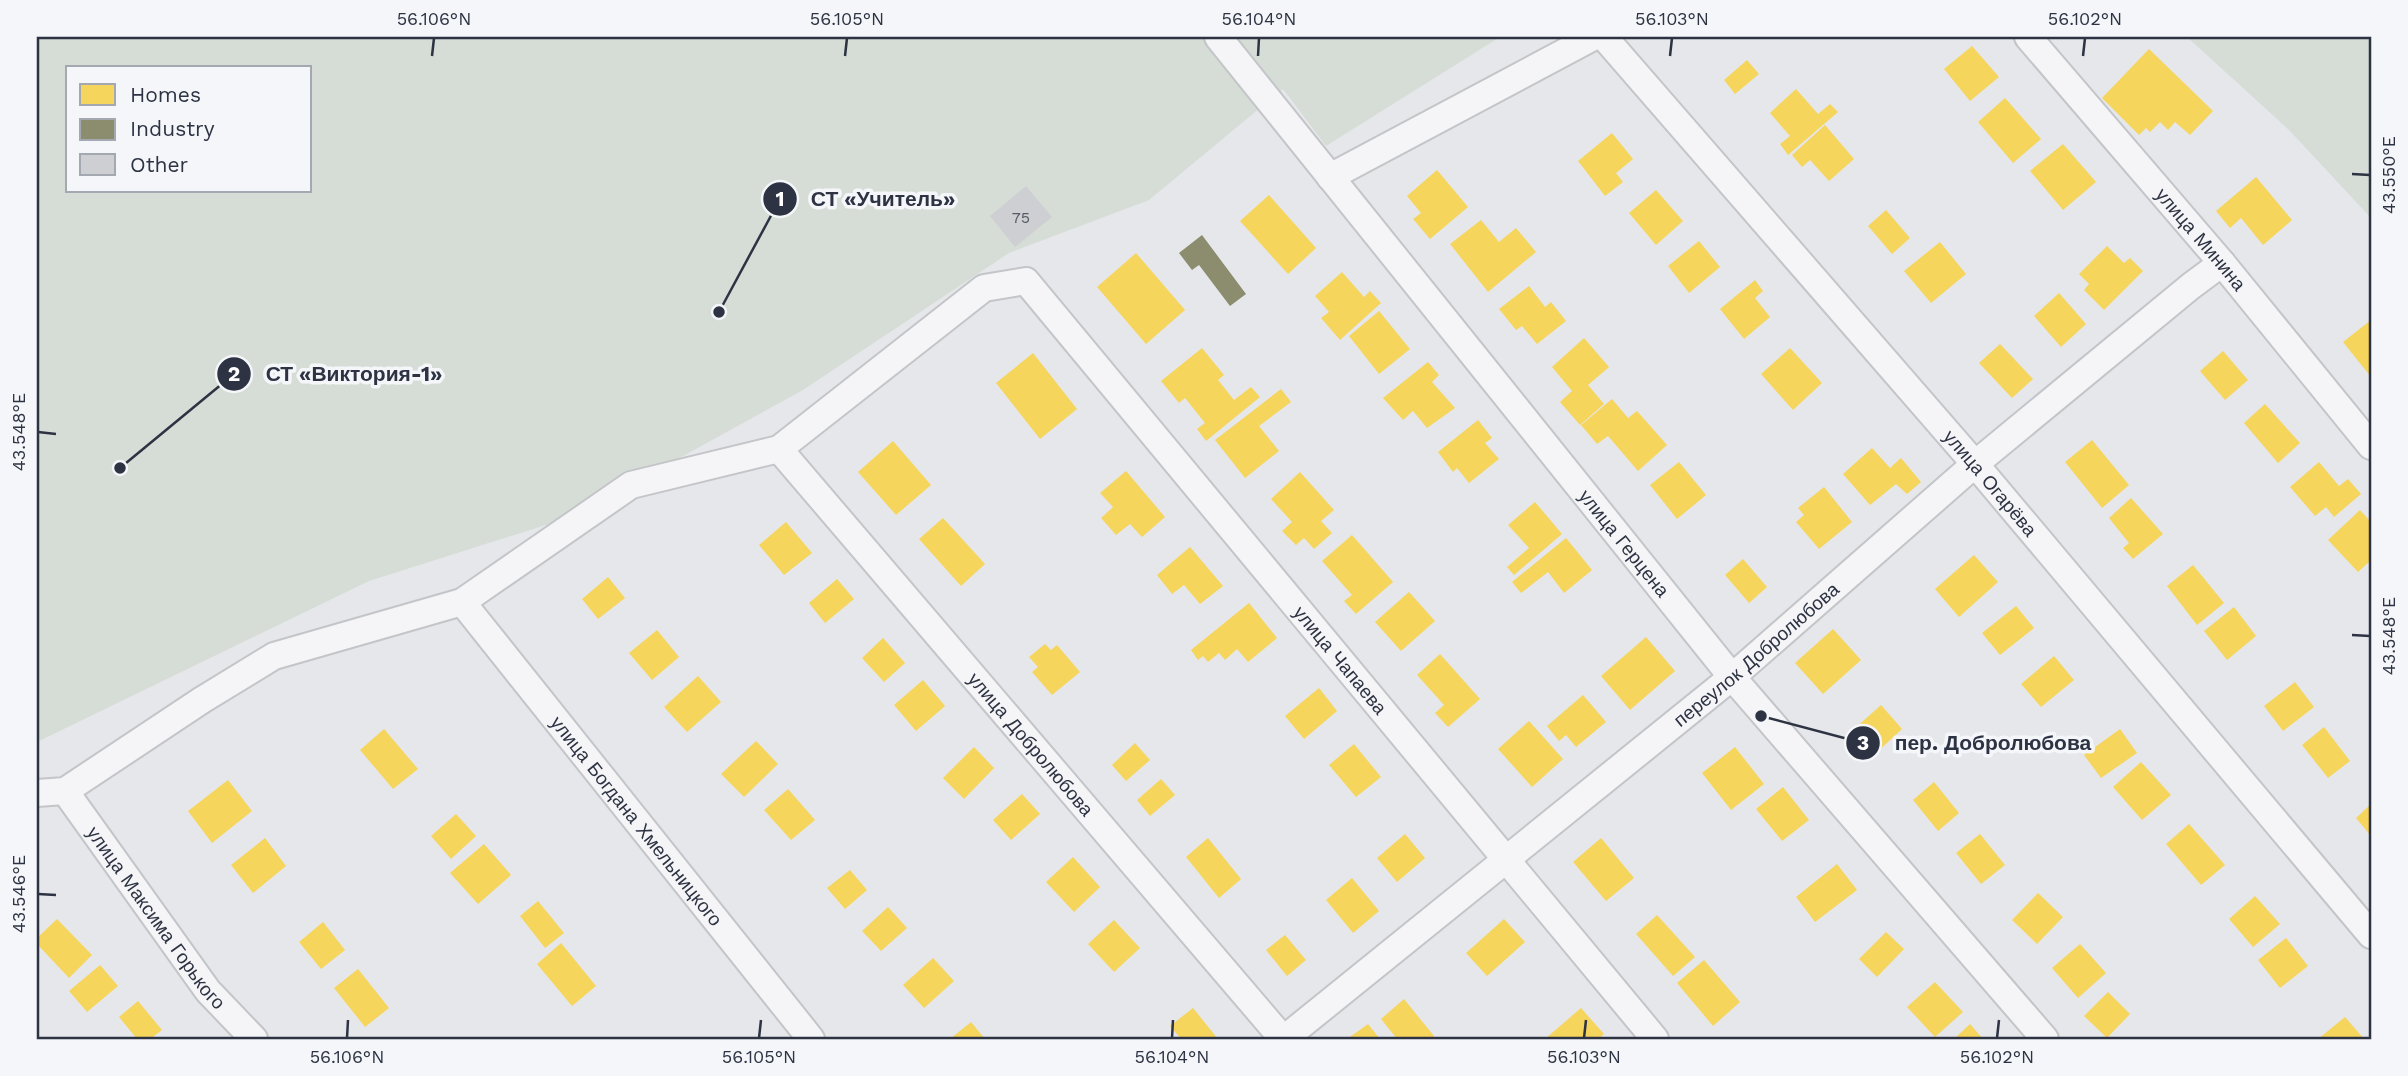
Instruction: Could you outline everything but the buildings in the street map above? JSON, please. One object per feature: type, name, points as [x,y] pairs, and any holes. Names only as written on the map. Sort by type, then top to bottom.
[{"type":"street","name":"улица Герцена","points":[[1217,37],[1732,677],[2045,1039]]},
{"type":"street","points":[[1331,177],[1593,37]]},
{"type":"street","name":"улица Огарёва","points":[[1604,37],[1975,464],[2371,935]]},
{"type":"street","name":"улица Минина","points":[[2028,37],[2222,263],[2371,446]]},
{"type":"street","name":"переулок Добролюбова","points":[[1284,1039],[1732,677],[1975,464],[2222,263]]},
{"type":"street","name":"улица Чапаева","points":[[779,449],[984,288],[1026,281],[1655,1039]]},
{"type":"street","points":[[37,793],[65,790],[274,656],[462,602],[631,485],[779,449]]},
{"type":"street","name":"улица Добролюбова","points":[[779,449],[1284,1039]]},
{"type":"street","name":"улица Богдана Хмельницкого","points":[[462,602],[811,1039]]},
{"type":"street","name":"улица Максима Горького","points":[[65,790],[208,991],[254,1039]]},
{"type":"shaded area","points":[[37,37],[1500,37],[1326,146],[1283,89],[1149,200],[1009,253],[803,390],[574,516],[369,581],[37,742]]},
{"type":"shaded area","points":[[2187,37],[2371,37],[2371,218],[2289,130]]},
{"type":"place","name":"СТ «Учитель»","points":[[719,312]]},
{"type":"place","name":"СТ «Виктория-1»","points":[[120,468]]},
{"type":"place","name":"пер. Добролюбова","points":[[1761,716]]}]
